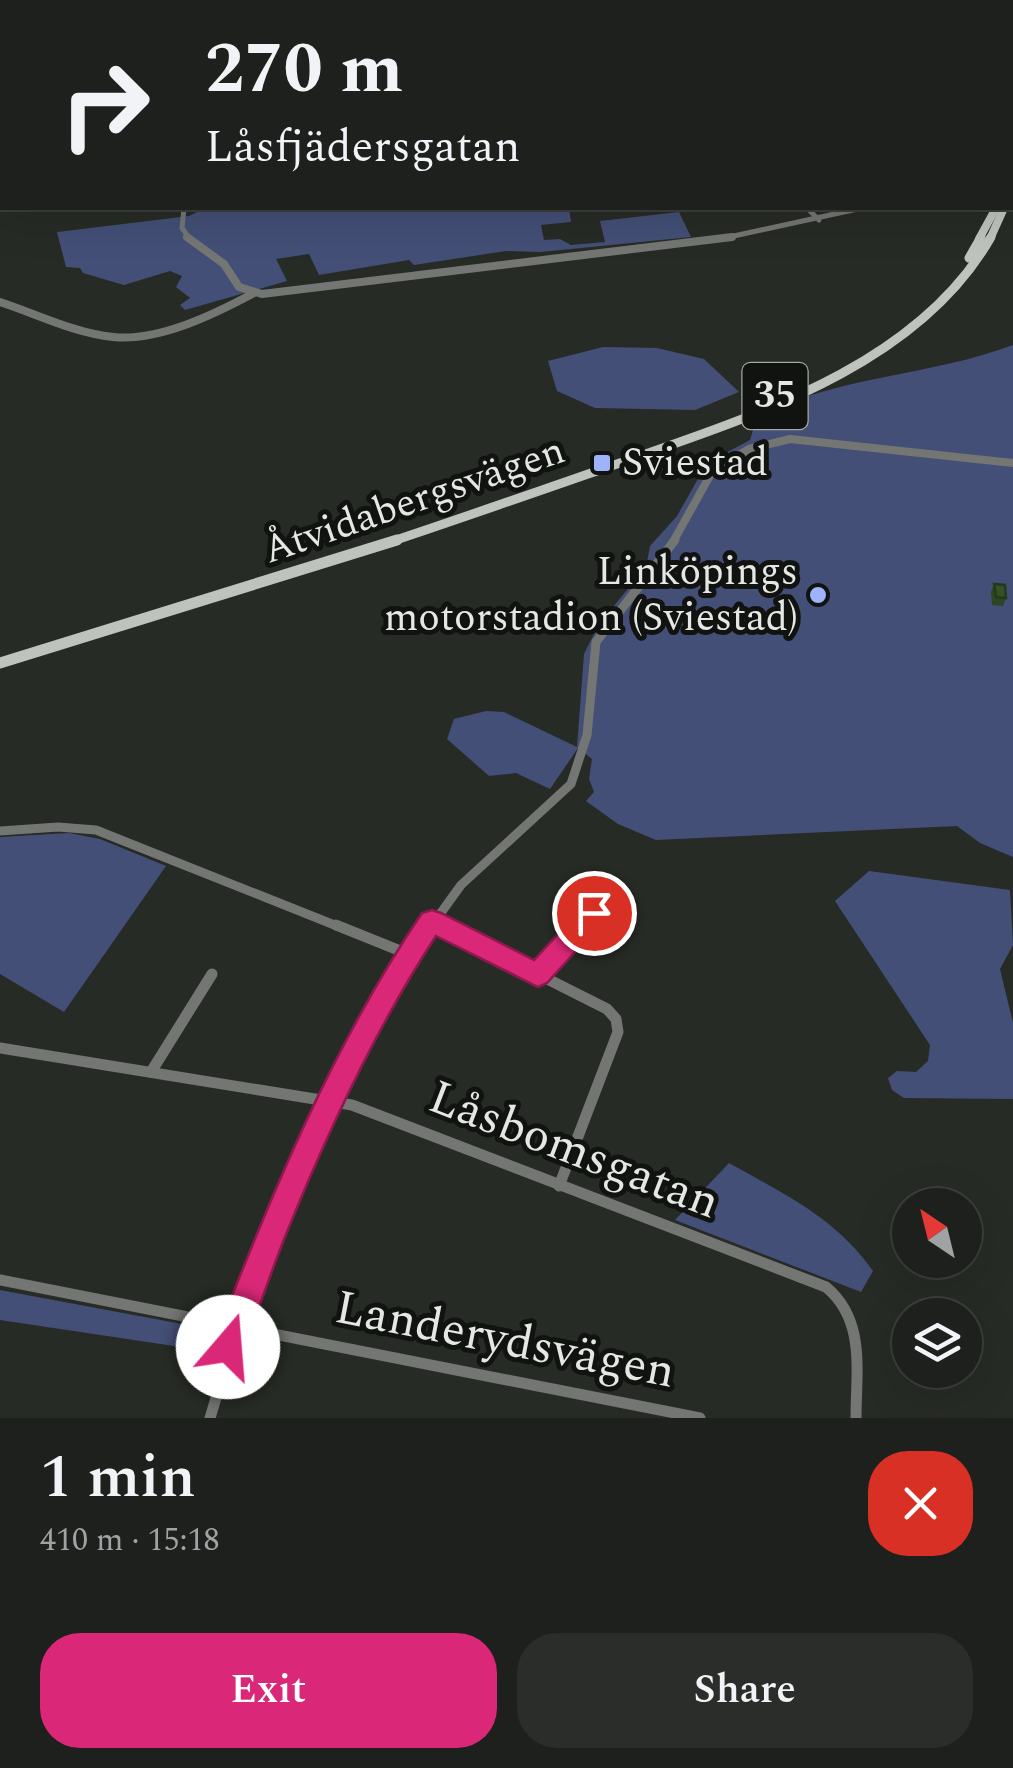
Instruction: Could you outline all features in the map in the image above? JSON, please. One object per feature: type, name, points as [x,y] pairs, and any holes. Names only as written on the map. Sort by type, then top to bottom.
[{"type":"main road","name":"Åtvidabergsvägen","points":[[0,659],[464,512],[784,393],[858,355],[919,312],[968,259],[995,210]]},
{"type":"main road","name":"Åtvidabergsvägen","points":[[0,659],[382,545],[606,467],[810,387],[876,351],[944,298],[984,250],[1003,210]]},
{"type":"street","points":[[184,210],[182,228],[188,238],[224,264],[239,287],[254,293],[284,293],[390,276],[716,240],[855,210]]},
{"type":"street","points":[[809,210],[819,220]]},
{"type":"street","points":[[0,302],[96,332],[131,338],[231,306],[254,293]]},
{"type":"street","points":[[210,1418],[235,1324],[331,1102],[408,954],[490,856],[571,784],[588,735],[596,642],[675,539],[709,476],[720,464],[768,442],[790,439],[1013,464]]},
{"type":"street","points":[[0,831],[58,827],[96,830],[408,954]]},
{"type":"street","points":[[538,975],[594,913]]},
{"type":"street","points":[[432,922],[606,1009],[618,1025],[559,1186]]},
{"type":"street","points":[[150,1072],[212,974]]},
{"type":"street","name":"Låsbomsgatan","points":[[0,1048],[352,1105],[836,1292],[851,1310],[854,1324],[856,1418]]},
{"type":"street","name":"Landerydsvägen","points":[[0,1280],[700,1418]]},
{"type":"shaded area","points":[[201,210],[569,210],[571,222],[541,225],[544,240],[560,239],[571,245],[605,242],[600,221],[679,212],[691,237],[541,252],[506,251],[414,265],[409,260],[319,275],[309,254],[276,259],[287,281],[185,310],[180,305],[190,298],[176,287],[182,276],[170,271],[124,285],[83,273],[80,268],[66,267],[57,232],[189,216]]},
{"type":"shaded area","name":"Linköpings motorstadion (Sviestad)","points":[[1013,345],[1013,857],[980,843],[957,826],[656,840],[618,824],[586,801],[594,792],[589,779],[592,759],[578,748],[550,789],[516,773],[489,776],[447,739],[454,719],[486,711],[504,712],[577,747],[584,654],[599,624],[646,567],[650,546],[677,516],[703,470],[750,440],[757,417],[818,393],[949,364]]},
{"type":"shaded area","points":[[603,347],[657,348],[704,359],[739,392],[695,410],[595,408],[557,391],[548,361]]},
{"type":"shaded area","points":[[69,833],[100,839],[166,866],[64,1012],[0,974],[0,837]]},
{"type":"shaded area","points":[[869,871],[1010,890],[1013,945],[1000,969],[1013,1023],[1013,1099],[904,1098],[892,1090],[888,1078],[897,1071],[916,1072],[928,1061],[930,1045],[835,901]]},
{"type":"shaded area","points":[[729,1163],[808,1209],[843,1236],[873,1271],[861,1292],[675,1220]]},
{"type":"shaded area","points":[[0,1290],[198,1327],[205,1352],[205,1376],[193,1355],[174,1346],[0,1320]]},
{"type":"building","points":[[994,584],[1005,585],[1006,598],[996,597]]},
{"type":"place","name":"Sviestad","points":[[602,463]]},
{"type":"place","name":"Linköpings motorstadion (Sviestad)","points":[[818,595]]},
{"type":"route","points":[[228,1347],[248,1288],[331,1102],[389,985],[432,922],[538,975],[594,913]]}]
